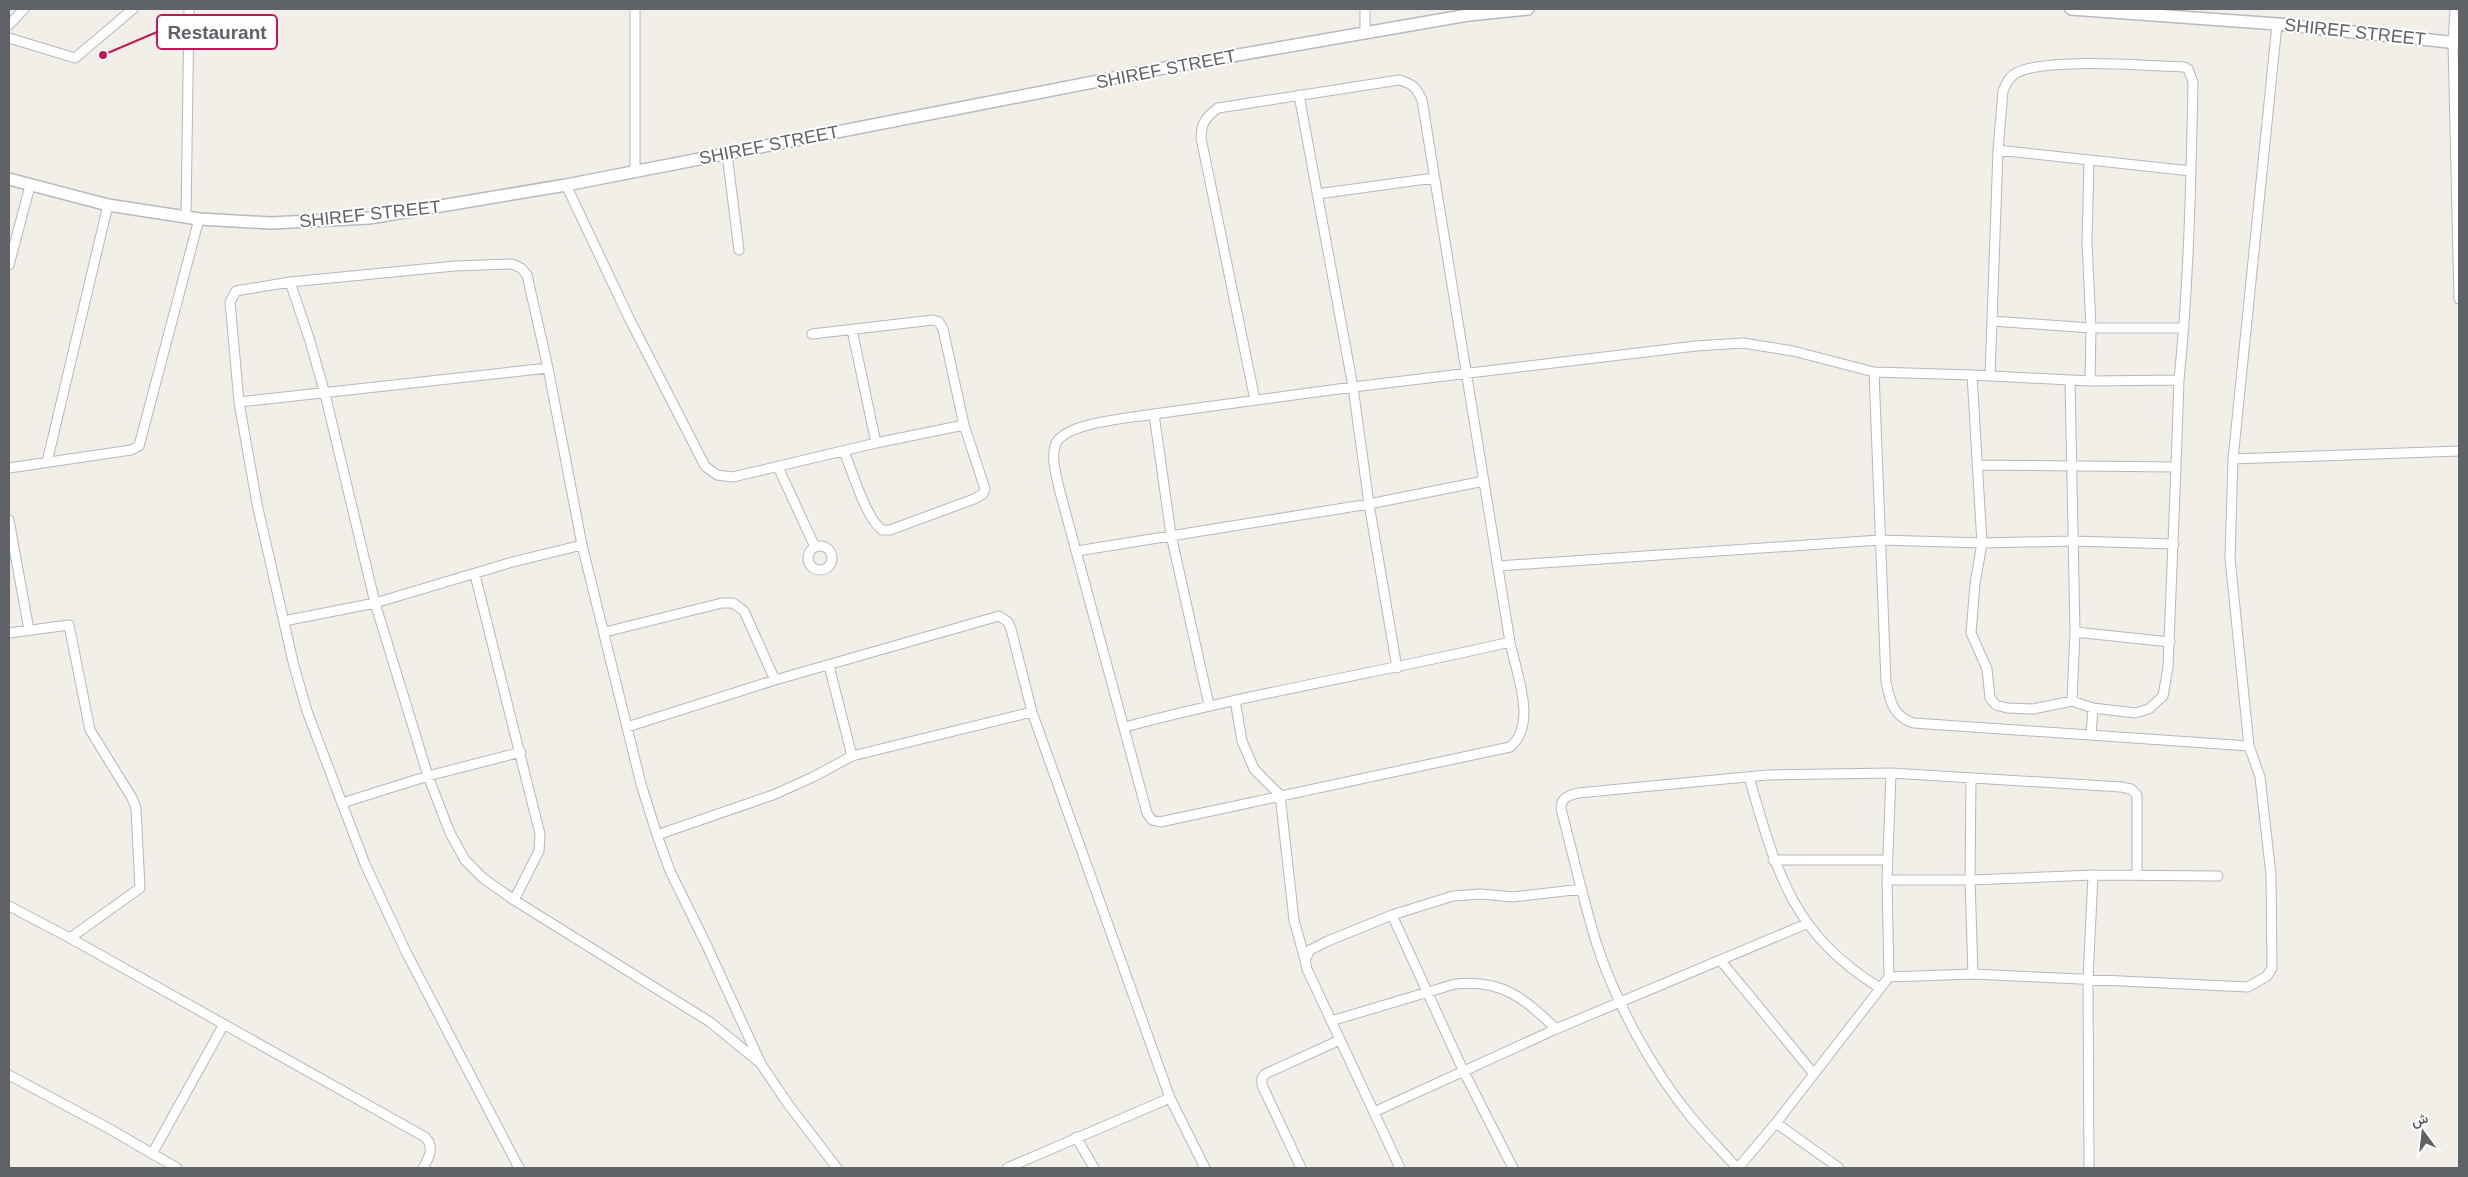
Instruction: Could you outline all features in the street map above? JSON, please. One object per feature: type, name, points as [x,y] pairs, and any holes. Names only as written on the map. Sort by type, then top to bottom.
[{"type":"main road","name":"SHIREF STREET","points":[[9,179],[108,206],[199,219],[271,223],[369,218],[635,172],[1170,67],[1468,16],[1528,9]]},
{"type":"main road","name":"SHIREF STREET","points":[[2071,9],[2096,9],[2277,24],[2456,43]]},
{"type":"street","points":[[10,22],[24,9]]},
{"type":"street","points":[[9,38],[75,58],[134,9]]},
{"type":"street","points":[[186,217],[189,9]]},
{"type":"street","points":[[635,9],[635,172]]},
{"type":"street","points":[[1365,9],[1365,33]]},
{"type":"street","points":[[2455,9],[2459,299]]},
{"type":"street","points":[[1889,976],[1973,974],[2248,987],[2267,976],[2272,968],[2271,875],[2260,777],[2249,746],[2230,558],[2233,459],[2277,24]]},
{"type":"street","points":[[1972,375],[1982,543],[1975,584],[1971,633],[1987,669],[1990,698],[1996,706],[2025,709],[2072,702],[2093,708],[2135,713],[2149,709],[2158,704],[2163,696],[2170,642],[2179,380],[2184,328],[2191,171],[2193,82],[2192,74],[2184,67],[2070,64],[2024,70],[2014,74],[2006,82],[2003,91],[1998,150],[1990,375]]},
{"type":"street","points":[[1255,400],[1201,138],[1201,128],[1205,118],[1218,108],[1399,80],[1410,83],[1416,87],[1422,100],[1434,178],[1466,374],[1498,566],[1510,642],[1524,712],[1524,726],[1521,735],[1510,747],[1160,822],[1152,820],[1147,814],[1060,492],[1054,461],[1055,444],[1064,434],[1077,427],[1154,414],[1353,387],[1466,374],[1696,346],[1743,344],[1793,351],[1874,372],[1990,375],[2070,380],[2179,380]]},
{"type":"street","points":[[1299,96],[1353,387],[1369,504],[1397,668]]},
{"type":"street","points":[[1998,150],[2089,162],[2191,171]]},
{"type":"street","points":[[727,154],[739,250]]},
{"type":"street","points":[[2089,162],[2087,242],[2091,328],[2090,380]]},
{"type":"street","points":[[1317,194],[1434,178]]},
{"type":"street","points":[[566,185],[629,318],[704,466],[717,475],[733,477],[876,443],[964,425]]},
{"type":"street","points":[[9,265],[30,186]]},
{"type":"street","points":[[47,462],[108,206]]},
{"type":"street","points":[[9,468],[132,450],[139,446],[199,219]]},
{"type":"street","points":[[519,1168],[406,952],[366,864],[307,711],[257,504],[239,402],[230,302],[231,296],[241,290],[290,282],[455,266],[512,264],[521,268],[527,275],[548,368],[582,545],[627,727],[657,835],[670,871],[761,1064],[788,1104],[837,1168]]},
{"type":"street","points":[[290,282],[310,340],[325,394],[375,603],[428,776],[450,833],[465,860],[483,878],[514,900],[710,1022],[761,1064]]},
{"type":"street","points":[[812,334],[933,320],[939,322],[943,330],[964,425],[985,489],[984,494],[890,530],[882,530],[877,526],[844,452]]},
{"type":"street","points":[[1992,321],[2091,328],[2184,328]]},
{"type":"street","points":[[852,330],[876,443]]},
{"type":"street","points":[[239,402],[548,368]]},
{"type":"street","points":[[1874,372],[1886,682],[1890,702],[1897,715],[1905,721],[1914,724],[2249,746]]},
{"type":"street","points":[[2070,380],[2075,632],[2072,702]]},
{"type":"street","points":[[1154,414],[1171,535],[1209,705]]},
{"type":"street","points":[[2233,459],[2459,451]]},
{"type":"street","points":[[1977,465],[2176,466]]},
{"type":"street","points":[[778,467],[815,547]]},
{"type":"street","points":[[1077,551],[1369,504],[1484,481]]},
{"type":"street","points":[[9,520],[29,630]]},
{"type":"street","points":[[1498,566],[1880,540],[1982,543],[2072,541],[2174,544]]},
{"type":"street","points":[[284,621],[375,603],[475,575],[509,563],[582,545]]},
{"type":"street","points":[[475,575],[521,752],[540,834],[539,851],[514,900]]},
{"type":"street","points":[[605,632],[722,603],[733,603],[744,611],[775,680]]},
{"type":"street","points":[[627,727],[775,680],[999,616],[1008,622],[1032,712],[1170,1098],[1205,1168]]},
{"type":"street","points":[[9,633],[69,625],[90,730],[132,798],[136,808],[140,888],[70,938]]},
{"type":"street","points":[[2075,632],[2170,642]]},
{"type":"street","points":[[1124,727],[1209,705],[1397,668],[1510,642]]},
{"type":"street","points":[[829,666],[852,756]]},
{"type":"street","points":[[1235,700],[1242,741],[1254,769],[1280,795],[1294,920],[1307,969],[1400,1168]]},
{"type":"street","points":[[2091,736],[2093,708]]},
{"type":"street","points":[[657,835],[773,795],[813,777],[852,756],[1032,712]]},
{"type":"street","points":[[342,803],[428,776],[521,752]]},
{"type":"street","points":[[1891,773],[1887,860],[1889,976],[1776,1123],[1737,1168],[1691,1117],[1671,1089],[1646,1049],[1622,1003],[1598,946],[1561,809],[1561,802],[1564,798],[1578,793],[1749,777],[1891,773],[2131,788],[2136,795],[2137,876]]},
{"type":"street","points":[[1749,777],[1773,860],[1806,924],[1840,961],[1880,988]]},
{"type":"street","points":[[1971,778],[1970,880],[1973,974]]},
{"type":"street","points":[[1773,860],[1887,860]]},
{"type":"street","points":[[2089,1168],[2088,979],[2092,875]]},
{"type":"street","points":[[1887,880],[1970,880],[2092,875],[2218,876]]},
{"type":"street","points":[[1305,960],[1310,950],[1328,941],[1392,915],[1467,893],[1513,897],[1582,889]]},
{"type":"street","points":[[9,906],[70,938],[425,1137],[431,1148],[431,1155],[423,1168]]},
{"type":"street","points":[[1392,915],[1463,1070],[1513,1168]]},
{"type":"street","points":[[1374,1112],[1556,1029],[1622,1003],[1806,924]]},
{"type":"street","points":[[1721,961],[1814,1074]]},
{"type":"street","points":[[1331,1021],[1455,984],[1471,982],[1500,987],[1541,1014],[1556,1029]]},
{"type":"street","points":[[152,1154],[224,1024]]},
{"type":"street","points":[[1301,1168],[1262,1085],[1262,1078],[1265,1074],[1340,1040]]},
{"type":"street","points":[[9,1075],[176,1168]]},
{"type":"street","points":[[1007,1168],[1170,1098]]},
{"type":"street","points":[[1776,1123],[1839,1168]]},
{"type":"street","points":[[1076,1137],[1094,1168]]},
{"type":"place","name":"Restaurant","points":[[103,55]]}]
